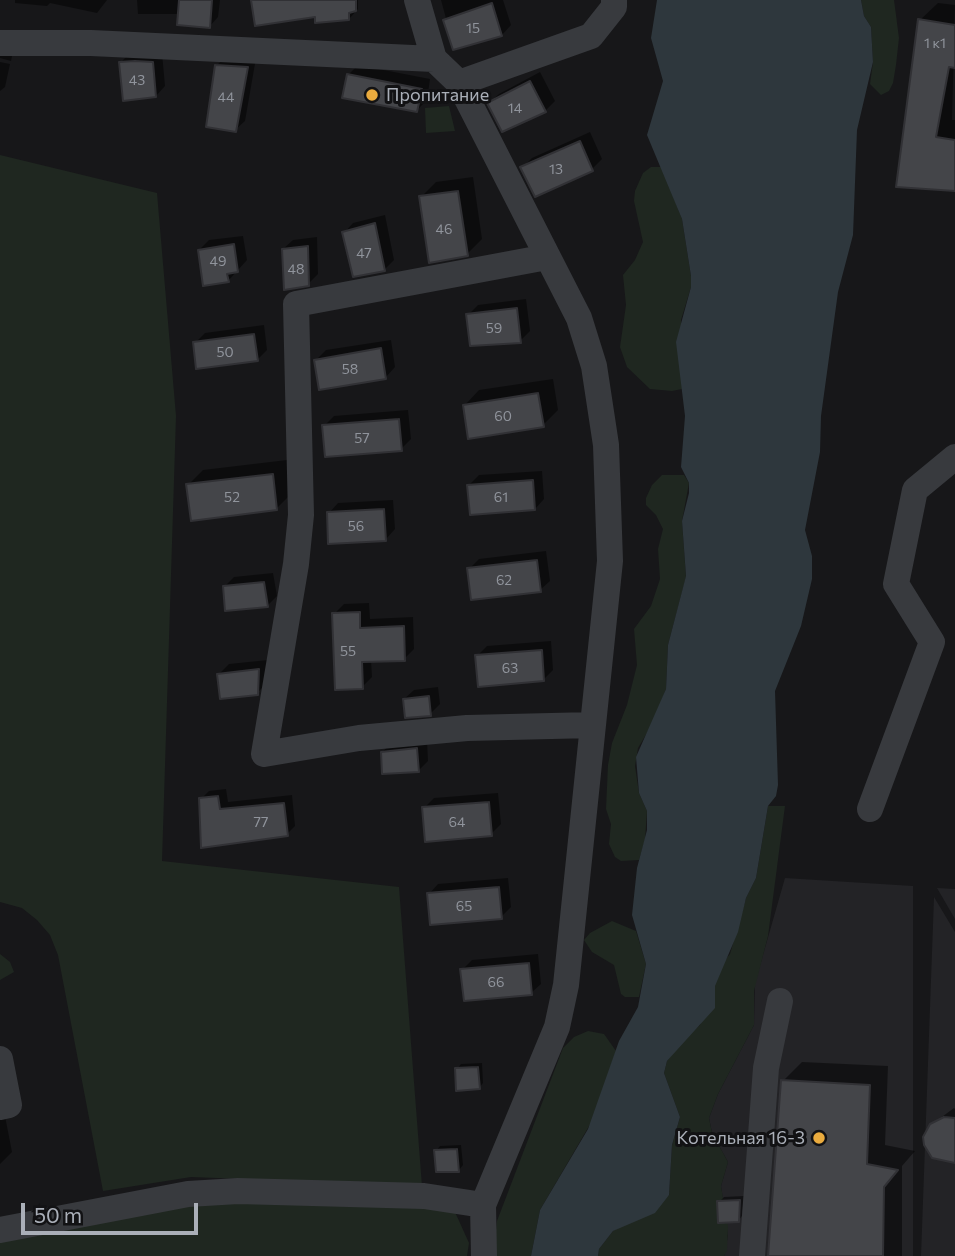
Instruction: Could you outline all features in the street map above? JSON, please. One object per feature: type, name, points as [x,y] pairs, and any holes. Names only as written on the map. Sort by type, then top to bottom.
[{"type":"street","points":[[418,0],[434,59],[459,83],[579,318],[594,366],[606,445],[610,561],[566,985],[557,1027],[483,1205],[484,1256]]},
{"type":"street","points":[[459,83],[591,36],[614,7],[614,0]]},
{"type":"street","points":[[0,43],[91,43],[434,59]]},
{"type":"street","points":[[547,257],[296,304],[301,515],[296,564],[264,754],[359,738],[467,728],[593,725]]},
{"type":"street","points":[[870,809],[932,642],[896,584],[915,490],[955,457]]},
{"type":"street","points":[[752,1256],[766,1068],[780,1001]]},
{"type":"street","points":[[0,1059],[9,1105],[0,1107]]},
{"type":"street","points":[[0,1230],[188,1194],[238,1191],[424,1196],[483,1205]]},
{"type":"shaded area","points":[[657,0],[861,0],[864,16],[871,27],[873,62],[857,130],[853,235],[838,292],[821,416],[820,452],[805,530],[812,556],[812,579],[801,626],[775,691],[778,785],[776,796],[768,806],[756,878],[746,898],[738,932],[715,986],[715,1008],[667,1061],[664,1073],[680,1117],[672,1145],[669,1195],[655,1213],[613,1231],[599,1249],[598,1256],[531,1256],[540,1210],[588,1129],[619,1041],[638,1007],[646,964],[632,915],[637,868],[647,830],[647,811],[639,793],[636,757],[666,689],[668,645],[686,576],[682,521],[689,483],[681,467],[685,416],[676,342],[691,287],[691,276],[682,219],[647,135],[663,81],[651,38]]},
{"type":"shaded area","points":[[861,0],[894,0],[899,38],[896,65],[889,91],[881,95],[870,84],[873,62],[871,27],[864,16]]},
{"type":"shaded area","points":[[449,106],[455,131],[426,133],[425,108]]},
{"type":"shaded area","points":[[0,155],[157,193],[176,416],[162,861],[399,887],[422,1186],[191,1177],[103,1191],[58,955],[50,935],[37,920],[22,908],[0,902]]},
{"type":"shaded area","points":[[651,167],[662,167],[682,219],[691,276],[691,287],[681,320],[682,389],[672,391],[650,389],[627,367],[620,347],[626,305],[623,275],[635,260],[643,242],[634,201],[635,191],[643,173]]},
{"type":"shaded area","points":[[662,475],[684,475],[689,483],[682,521],[686,577],[668,645],[666,689],[653,723],[638,748],[635,766],[639,793],[647,811],[645,840],[639,860],[621,861],[615,857],[609,844],[611,824],[606,809],[608,765],[612,743],[627,705],[637,665],[634,629],[651,606],[660,579],[658,549],[663,529],[656,515],[646,505],[646,498],[652,485]]},
{"type":"shaded area","points":[[768,806],[785,806],[768,936],[754,991],[754,1025],[718,1094],[709,1118],[712,1133],[728,1162],[721,1186],[728,1227],[727,1251],[724,1256],[598,1256],[599,1249],[613,1231],[669,1195],[672,1145],[680,1117],[664,1073],[667,1061],[683,1040],[700,1025],[722,963],[730,954],[746,898],[756,878]]},
{"type":"shaded area","points":[[785,878],[913,886],[913,1256],[724,1256],[728,1236],[721,1186],[728,1162],[712,1133],[709,1118],[718,1094],[754,1025],[755,983]]},
{"type":"shaded area","points":[[937,888],[955,889],[955,919]]},
{"type":"shaded area","points":[[934,897],[955,932],[955,1256],[921,1256]]},
{"type":"shaded area","points":[[612,921],[636,931],[646,964],[639,997],[625,997],[621,994],[614,965],[592,952],[584,940],[590,933]]},
{"type":"shaded area","points":[[0,954],[10,962],[14,972],[0,980]]},
{"type":"shaded area","points":[[588,1031],[604,1034],[616,1051],[592,1121],[540,1210],[531,1256],[493,1256],[497,1221],[563,1048],[574,1037]]},
{"type":"shaded area","points":[[191,1201],[433,1205],[455,1212],[469,1243],[467,1256],[0,1256],[0,1237]]},
{"type":"building","points":[[179,0],[212,0],[210,28],[177,25]]},
{"type":"building","points":[[251,0],[356,0],[356,11],[349,13],[349,20],[315,23],[315,17],[255,26]]},
{"type":"building","points":[[492,3],[502,36],[453,50],[443,20]]},
{"type":"building","points":[[918,19],[955,25],[955,68],[949,67],[936,137],[955,140],[955,191],[896,187]]},
{"type":"building","points":[[119,62],[153,62],[156,97],[123,101]]},
{"type":"building","points":[[215,65],[248,67],[236,132],[206,127]]},
{"type":"building","points":[[347,74],[422,89],[417,112],[342,98]]},
{"type":"building","points":[[530,81],[546,112],[502,132],[487,103]]},
{"type":"building","points":[[580,141],[593,171],[535,197],[520,167]]},
{"type":"building","points":[[458,191],[468,256],[429,263],[419,196]]},
{"type":"building","points":[[375,223],[385,271],[353,277],[342,232]]},
{"type":"building","points":[[234,244],[238,272],[227,274],[229,282],[203,286],[198,250]]},
{"type":"building","points":[[308,246],[309,286],[284,290],[282,249]]},
{"type":"building","points":[[517,308],[521,343],[470,346],[466,314]]},
{"type":"building","points":[[254,334],[258,361],[196,369],[193,342]]},
{"type":"building","points":[[381,348],[386,379],[319,390],[314,360]]},
{"type":"building","points":[[538,393],[544,427],[468,439],[463,405]]},
{"type":"building","points":[[399,419],[402,451],[325,457],[322,425]]},
{"type":"building","points":[[273,474],[277,510],[191,521],[186,484]]},
{"type":"building","points":[[533,480],[535,510],[470,515],[467,485]]},
{"type":"building","points":[[384,509],[386,541],[328,544],[327,512]]},
{"type":"building","points":[[537,560],[541,592],[471,600],[467,568]]},
{"type":"building","points":[[264,582],[268,607],[225,611],[223,586]]},
{"type":"building","points":[[360,612],[360,628],[404,626],[405,661],[362,662],[363,689],[335,690],[332,613]]},
{"type":"building","points":[[542,650],[544,681],[478,687],[475,655]]},
{"type":"building","points":[[259,669],[258,695],[220,699],[217,674]]},
{"type":"building","points":[[429,696],[431,716],[405,718],[403,699]]},
{"type":"building","points":[[417,748],[419,772],[382,774],[381,752]]},
{"type":"building","points":[[218,796],[220,809],[284,803],[288,836],[201,848],[199,798]]},
{"type":"building","points":[[489,802],[492,836],[425,842],[422,807]]},
{"type":"building","points":[[499,887],[502,919],[430,925],[427,893]]},
{"type":"building","points":[[529,963],[532,995],[464,1001],[460,969]]},
{"type":"building","points":[[478,1067],[480,1089],[456,1091],[455,1068]]},
{"type":"building","name":"Котельная 16-3","points":[[781,1080],[870,1085],[867,1164],[898,1170],[884,1187],[883,1256],[768,1256]]},
{"type":"building","points":[[944,1117],[955,1118],[955,1163],[932,1158],[924,1145],[923,1137],[930,1124]]},
{"type":"building","points":[[457,1149],[459,1172],[436,1172],[434,1150]]},
{"type":"building","points":[[740,1200],[739,1222],[718,1223],[717,1201]]},
{"type":"place","name":"Пропитание","points":[[372,95]]},
{"type":"place","name":"Котельная 16-3","points":[[819,1138]]}]
